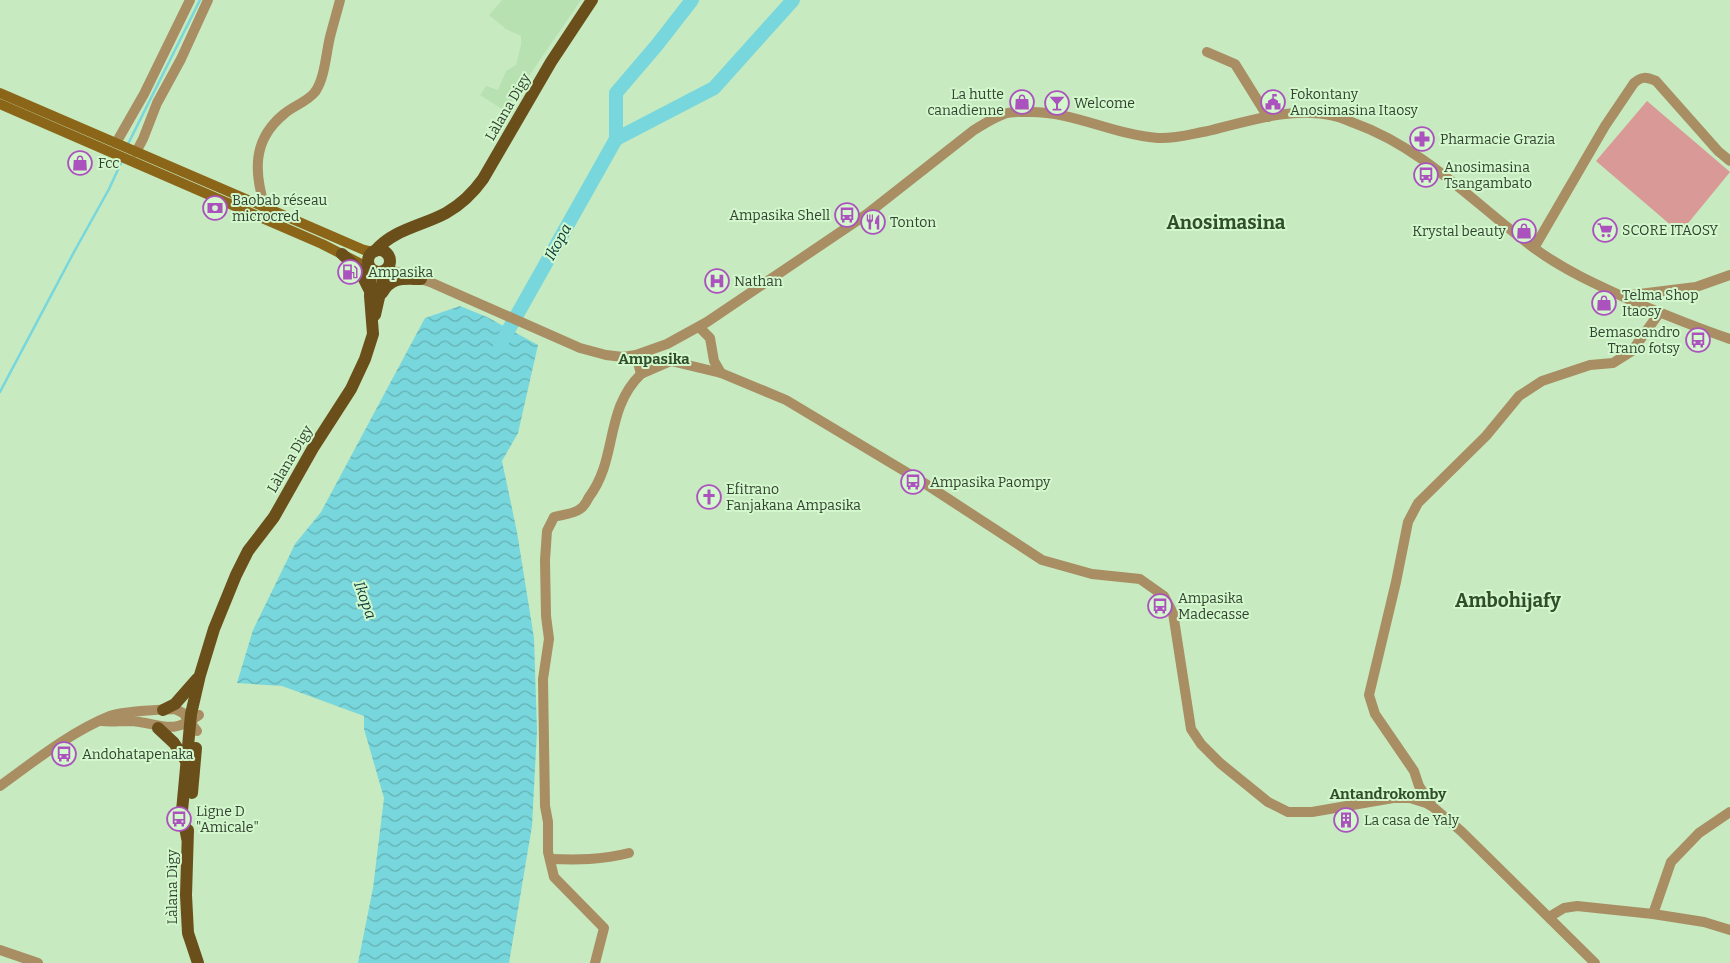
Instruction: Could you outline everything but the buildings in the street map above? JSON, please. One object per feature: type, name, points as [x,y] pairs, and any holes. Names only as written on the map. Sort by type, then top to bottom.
[{"type":"main road","name":"Làlana Digy","points":[[374,251],[392,236],[444,214],[473,194],[552,62],[592,0]]},
{"type":"main road","points":[[0,93],[364,250],[384,252],[388,265]]},
{"type":"main road","points":[[0,104],[342,254],[378,272],[388,265]]},
{"type":"main road","points":[[375,294],[396,243],[410,228]]},
{"type":"main road","points":[[374,251],[368,258],[368,262],[375,294]]},
{"type":"main road","points":[[342,254],[360,271],[375,294]]},
{"type":"main road","points":[[375,294],[390,282],[396,280],[426,280]]},
{"type":"main road","name":"Làlana Digy","points":[[198,963],[188,932],[187,838],[200,675],[214,629],[248,551],[274,517],[313,448],[351,389],[365,359],[371,342],[375,294]]},
{"type":"main road","name":"Làlana Digy","points":[[187,838],[182,811],[186,761],[220,630],[224,604]]},
{"type":"main road","points":[[163,710],[175,704],[200,675]]},
{"type":"main road","points":[[158,728],[174,743],[186,761]]},
{"type":"street","points":[[116,143],[144,94],[190,0]]},
{"type":"street","points":[[136,152],[157,102],[181,59],[208,0]]},
{"type":"street","points":[[265,208],[257,173],[257,162],[263,140],[275,122],[285,112],[315,92],[325,64],[340,0]]},
{"type":"street","points":[[1207,52],[1235,64],[1268,117]]},
{"type":"street","points":[[1534,248],[1605,126],[1640,78],[1646,77],[1656,81],[1718,151],[1730,161]]},
{"type":"street","points":[[388,265],[580,348],[606,355],[623,357],[636,355],[667,344],[699,327],[867,214],[974,130],[1006,113],[1038,112],[1058,114],[1139,135],[1159,138],[1180,137],[1298,112],[1335,116],[1395,141],[1434,168],[1534,248],[1556,263],[1623,296],[1701,330],[1730,339]]},
{"type":"street","points":[[1623,296],[1696,287],[1730,275]]},
{"type":"street","points":[[1433,807],[1419,786],[1414,771],[1375,714],[1369,695],[1408,522],[1418,503],[1486,436],[1519,396],[1542,381],[1590,365],[1613,363],[1632,351],[1660,312]]},
{"type":"street","points":[[699,327],[710,338],[714,361],[721,373]]},
{"type":"street","points":[[636,355],[641,374]]},
{"type":"street","points":[[595,963],[604,928],[554,877],[550,859],[545,806],[543,687],[549,638],[546,616],[545,560],[547,531],[554,517],[580,510],[597,487],[607,463],[611,435],[622,399],[633,382],[641,374],[671,361],[721,373],[786,400],[921,481],[1042,560],[1092,574],[1140,579],[1164,596],[1173,613],[1191,729],[1201,744],[1220,763],[1268,802],[1288,812],[1312,812],[1394,798],[1410,798],[1426,803],[1462,831],[1595,963]]},
{"type":"street","points":[[0,786],[85,728],[112,715],[175,709],[195,723]]},
{"type":"street","points":[[100,721],[128,721],[158,728],[178,727],[195,723]]},
{"type":"street","points":[[1653,914],[1670,862],[1699,833],[1730,812]]},
{"type":"street","points":[[550,859],[597,859],[628,853]]},
{"type":"street","points":[[1549,917],[1564,908],[1577,906],[1653,914],[1704,922],[1730,930]]},
{"type":"street","points":[[0,950],[38,963]]},
{"type":"shaded area","points":[[502,0],[581,0],[505,111],[480,95],[486,86],[498,90],[506,71],[516,65],[521,45],[521,36],[506,29],[489,15]]},
{"type":"shaded area","points":[[1647,101],[1730,172],[1680,233],[1596,161]]},
{"type":"water","points":[[460,306],[487,317],[538,345],[518,433],[502,461],[517,532],[534,638],[537,731],[532,826],[509,963],[358,963],[373,888],[384,798],[364,729],[364,716],[282,686],[237,683],[253,630],[295,544],[321,512],[425,318]]},
{"type":"waterway","points":[[128,144],[200,0]]},
{"type":"waterway","name":"Ikopa","points":[[500,345],[616,139],[616,93],[692,0]]},
{"type":"waterway","name":"Ikopa","points":[[616,139],[714,88],[793,0]]},
{"type":"waterway","points":[[0,392],[109,189],[122,161]]},
{"type":"place","name":"La hutte canadienne","points":[[1022,102]]},
{"type":"place","name":"Fokontany Anosimasina Itaosy","points":[[1273,102]]},
{"type":"place","name":"Welcome","points":[[1057,103]]},
{"type":"place","name":"Pharmacie Grazia","points":[[1422,139]]},
{"type":"place","name":"Fcc","points":[[80,163]]},
{"type":"place","name":"Anosimasina Tsangambato","points":[[1426,175]]},
{"type":"place","name":"Baobab réseau microcred","points":[[215,208]]},
{"type":"place","name":"Ampasika Shell","points":[[847,215]]},
{"type":"place","name":"Tonton","points":[[873,222]]},
{"type":"place","name":"SCORE ITAOSY","points":[[1605,230]]},
{"type":"place","name":"Krystal beauty","points":[[1524,231]]},
{"type":"place","name":"Ampasika","points":[[350,272]]},
{"type":"place","name":"Nathan","points":[[717,281]]},
{"type":"place","name":"Telma Shop Itaosy","points":[[1604,303]]},
{"type":"place","name":"Bemasoandro Trano fotsy","points":[[1698,340]]},
{"type":"place","name":"Ampasika Paompy","points":[[913,482]]},
{"type":"place","name":"Efitrano Fanjakana Ampasika","points":[[709,497]]},
{"type":"place","name":"Ampasika Madecasse","points":[[1160,606]]},
{"type":"place","name":"Andohatapenaka","points":[[64,754]]},
{"type":"place","name":"Ligne D \"Amicale\"","points":[[179,819]]},
{"type":"place","name":"La casa de Yaly","points":[[1346,820]]},
{"type":"district","name":"Anosimasina","points":[[1226,222]]},
{"type":"district","name":"Ampasika","points":[[654,359]]},
{"type":"district","name":"Ambohijafy","points":[[1508,600]]},
{"type":"district","name":"Antandrokomby","points":[[1388,794]]}]
